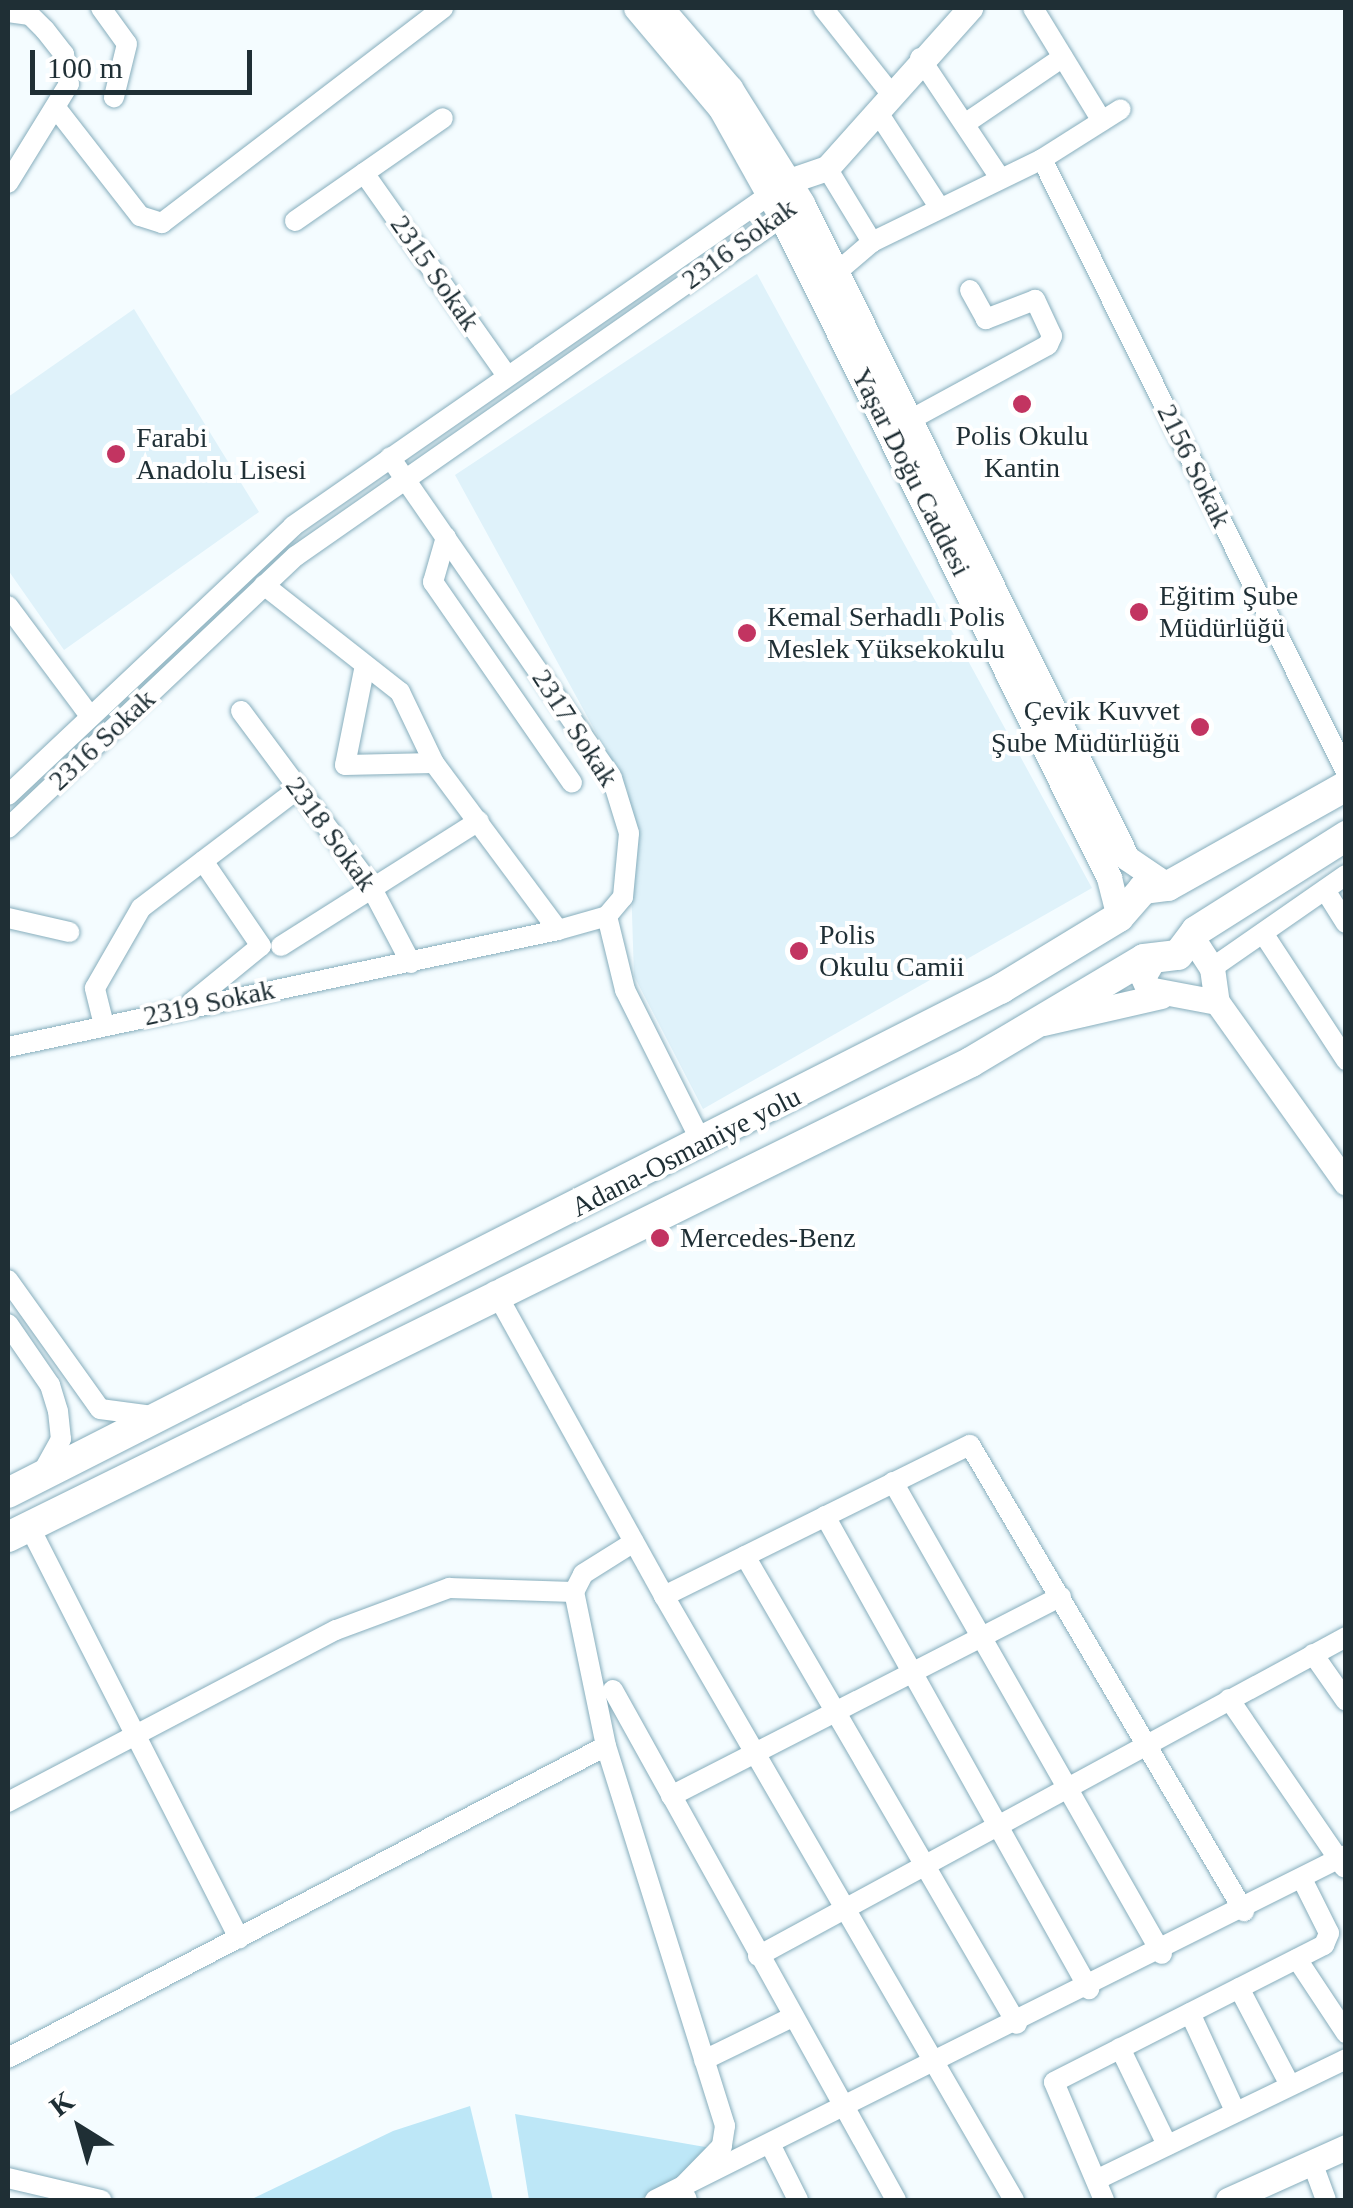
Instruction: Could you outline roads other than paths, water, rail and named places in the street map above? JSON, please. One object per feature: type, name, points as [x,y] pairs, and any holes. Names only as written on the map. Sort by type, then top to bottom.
[{"type":"highway","name":"Adana-Osmaniye yolu","points":[[8,1494],[703,1146],[1120,917],[1143,890],[1168,886],[1346,786]]},
{"type":"highway","name":"Adana-Osmaniye yolu","points":[[18,1531],[1038,1024],[1148,959],[1178,955],[1194,935],[1346,836]]},
{"type":"highway","name":"Yaşar Doğu Caddesi","points":[[1168,886],[1192,909],[1194,935]]},
{"type":"highway","name":"Yaşar Doğu Caddesi","points":[[1120,917],[1125,940],[1148,959]]},
{"type":"main road","name":"Yaşar Doğu Caddesi","points":[[636,8],[796,191],[1109,878],[1120,917]]},
{"type":"main road","name":"Yaşar Doğu Caddesi","points":[[660,8],[730,88],[796,191],[1127,858],[1168,886]]},
{"type":"main road","points":[[796,191],[970,8]]},
{"type":"main road","points":[[1194,935],[1212,968],[1217,1002],[1343,1175]]},
{"type":"main road","points":[[1148,959],[1143,977],[1161,996]]},
{"type":"main road","points":[[1038,1024],[1161,996],[1217,1002]]},
{"type":"main road","points":[[1236,2199],[1346,2147]]},
{"type":"street","points":[[101,8],[121,17],[128,50],[114,97]]},
{"type":"street","points":[[56,108],[140,216],[162,223],[443,8]]},
{"type":"street","points":[[823,8],[883,101],[940,207]]},
{"type":"street","points":[[1033,8],[1102,121]]},
{"type":"street","points":[[8,12],[30,15],[64,54],[69,84],[8,183]]},
{"type":"street","points":[[966,123],[1063,57]]},
{"type":"street","points":[[920,58],[998,175]]},
{"type":"street","points":[[837,272],[872,242],[998,175],[1042,159],[1121,109]]},
{"type":"street","points":[[296,220],[444,118]]},
{"type":"street","name":"2156 Sokak","points":[[1042,159],[1346,772]]},
{"type":"street","name":"2315 Sokak","points":[[364,173],[506,374]]},
{"type":"street","points":[[796,191],[872,242]]},
{"type":"street","name":"2316 Sokak","points":[[8,795],[250,561],[506,374],[796,191]]},
{"type":"street","name":"2316 Sokak","points":[[8,828],[264,585],[796,191]]},
{"type":"street","points":[[908,422],[1048,346],[1052,336],[1034,300],[986,319],[970,290]]},
{"type":"street","name":"2317 Sokak","points":[[390,458],[612,778],[629,833],[623,897],[607,916]]},
{"type":"street","name":"2317 Sokak","points":[[446,537],[433,582],[572,783]]},
{"type":"street","points":[[264,585],[400,692],[434,763],[558,930]]},
{"type":"street","points":[[8,606],[90,716]]},
{"type":"street","points":[[365,665],[345,765],[434,763]]},
{"type":"street","name":"2318 Sokak","points":[[241,712],[370,885],[410,963]]},
{"type":"street","points":[[104,1024],[95,988],[142,908],[298,789]]},
{"type":"street","points":[[281,946],[370,885],[479,821]]},
{"type":"street","points":[[186,1006],[261,946],[203,861]]},
{"type":"street","points":[[1212,968],[1346,875]]},
{"type":"street","points":[[1324,890],[1346,923]]},
{"type":"street","points":[[410,963],[607,916],[626,990],[703,1146]]},
{"type":"street","points":[[8,918],[69,932]]},
{"type":"street","points":[[1263,933],[1346,1060]]},
{"type":"street","name":"2319 Sokak","points":[[8,1046],[186,1006],[410,963]]},
{"type":"street","points":[[8,1280],[100,1409],[160,1416]]},
{"type":"street","points":[[495,1292],[664,1596],[844,1907],[939,2062],[1014,2200]]},
{"type":"street","points":[[8,1324],[50,1384],[58,1412],[61,1439],[40,1477]]},
{"type":"street","points":[[664,1596],[970,1445],[1244,1910]]},
{"type":"street","points":[[893,1482],[1072,1784],[1162,1954]]},
{"type":"street","points":[[825,1516],[1090,1989]]},
{"type":"street","points":[[18,1531],[136,1734],[239,1939]]},
{"type":"street","points":[[634,1542],[583,1574],[574,1592],[606,1746],[725,2126],[722,2146],[684,2194]]},
{"type":"street","points":[[745,1556],[927,1863],[1016,2024]]},
{"type":"street","points":[[8,1802],[336,1630],[449,1588],[574,1592]]},
{"type":"street","points":[[670,1796],[753,1750],[1061,1596]]},
{"type":"street","points":[[758,1956],[1346,1636]]},
{"type":"street","points":[[1313,1654],[1346,1702]]},
{"type":"street","points":[[613,1690],[896,2200]]},
{"type":"street","points":[[655,2200],[684,2194],[770,2144],[1162,1954],[1343,1861],[1229,1700]]},
{"type":"street","points":[[8,2058],[606,1746]]},
{"type":"street","points":[[1104,2200],[1054,2082],[1330,1939],[1302,1879]]},
{"type":"street","points":[[1297,1959],[1346,2033]]},
{"type":"street","points":[[1239,1988],[1290,2085]]},
{"type":"street","points":[[1190,2013],[1236,2111]]},
{"type":"street","points":[[704,2060],[792,2017]]},
{"type":"street","points":[[1120,2048],[1167,2145]]},
{"type":"street","points":[[1096,2180],[1346,2058]]},
{"type":"street","points":[[770,2144],[798,2200]]},
{"type":"street","points":[[1312,2162],[1326,2200]]},
{"type":"street","points":[[8,2178],[102,2200]]},
{"type":"place","name":"Polis Okulu Kantin","points":[[1022,404]]},
{"type":"place","name":"Farabi Anadolu Lisesi","points":[[116,454]]},
{"type":"place","name":"Eğitim Şube Müdürlüğü","points":[[1139,612]]},
{"type":"place","name":"Kemal Serhadlı Polis Meslek Yüksekokulu","points":[[747,633]]},
{"type":"place","name":"Çevik Kuvvet Şube Müdürlüğü","points":[[1200,727]]},
{"type":"place","name":"Polis Okulu Camii","points":[[799,951]]},
{"type":"place","name":"Mercedes-Benz","points":[[660,1238]]}]
